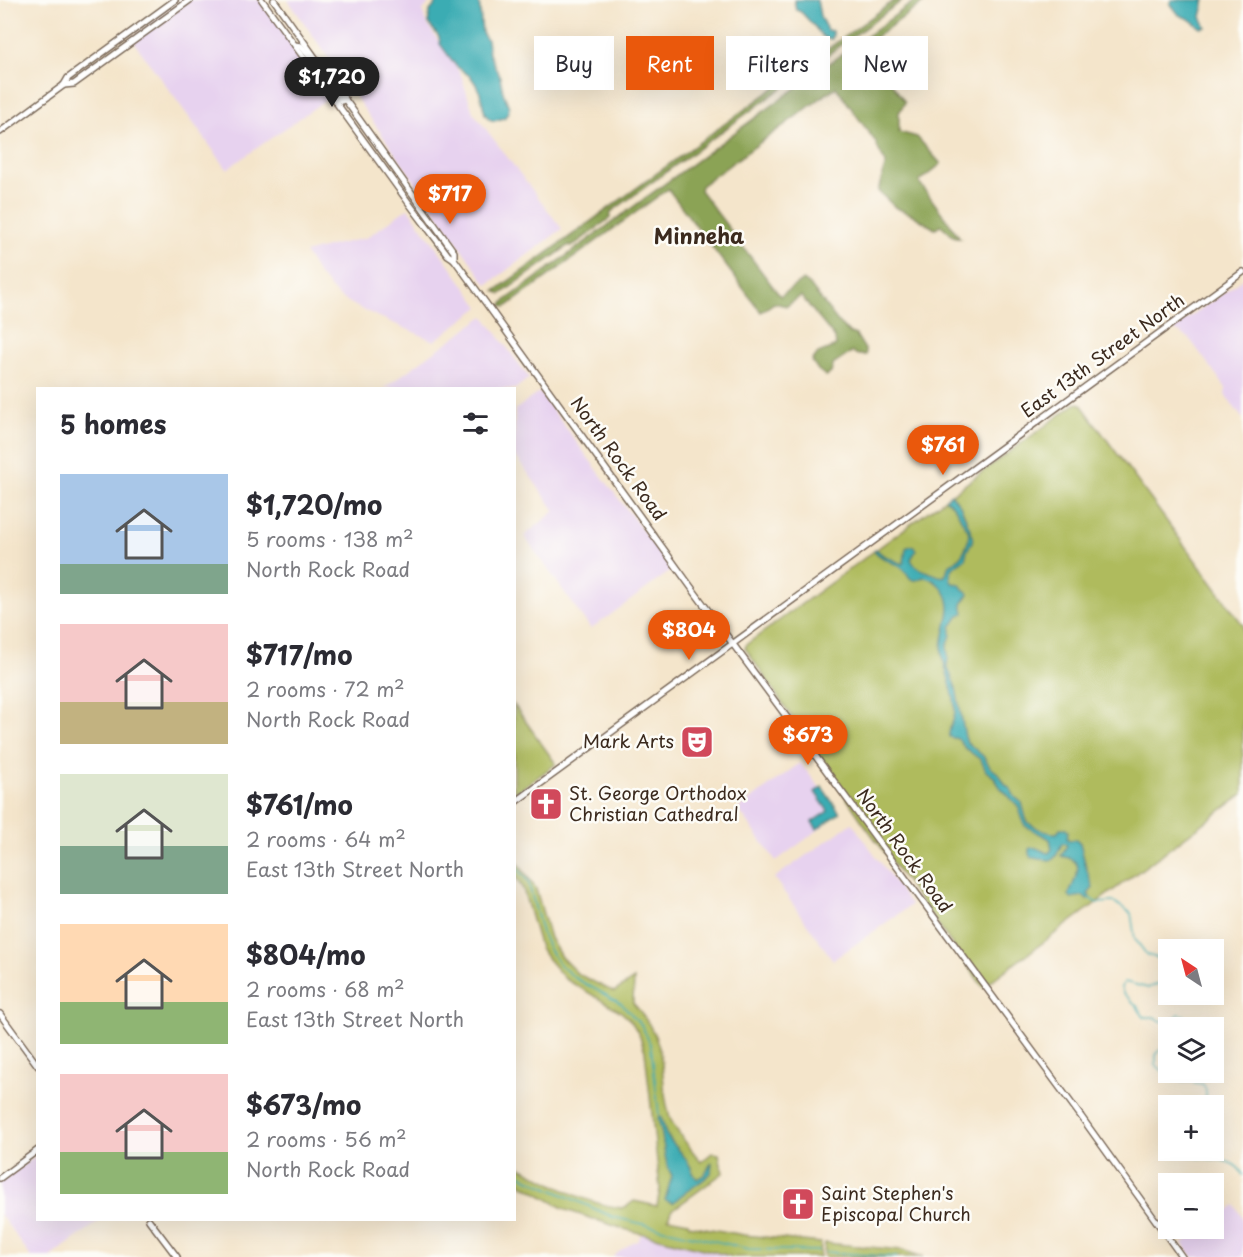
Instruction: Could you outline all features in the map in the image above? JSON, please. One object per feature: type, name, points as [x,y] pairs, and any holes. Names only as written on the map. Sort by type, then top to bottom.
[{"type":"main road","points":[[0,132],[64,85],[68,78],[175,0]]},
{"type":"main road","points":[[64,85],[74,84],[190,0]]},
{"type":"main road","name":"North Rock Road","points":[[262,0],[411,206],[448,255],[454,259],[732,644],[1080,1115],[1182,1257]]},
{"type":"main road","name":"North Rock Road","points":[[274,0],[454,252],[454,259]]},
{"type":"main road","points":[[295,45],[301,46],[313,61],[321,64]]},
{"type":"main road","points":[[318,78],[322,77],[341,101],[345,99]]},
{"type":"main road","name":"East 13th Street North","points":[[516,802],[1243,272]]},
{"type":"main road","points":[[0,1014],[36,1063]]},
{"type":"main road","points":[[0,1178],[36,1151]]},
{"type":"main road","points":[[150,1221],[177,1257]]},
{"type":"shaded area","points":[[182,0],[262,0],[331,96],[227,169],[131,38]]},
{"type":"shaded area","points":[[288,0],[432,0],[423,10],[425,21],[461,75],[473,112],[562,229],[487,285]]},
{"type":"shaded area","points":[[408,208],[480,307],[434,341],[359,308],[338,296],[318,274],[305,253],[366,238]]},
{"type":"shaded area","points":[[1243,279],[1243,419],[1225,395],[1226,388],[1189,338],[1173,329]]},
{"type":"shaded area","points":[[484,316],[529,378],[516,388],[385,387]]},
{"type":"shaded area","points":[[539,392],[672,570],[591,629],[524,536],[555,511],[516,456],[516,409]]},
{"type":"shaded area","points":[[800,763],[840,812],[776,861],[738,809]]},
{"type":"shaded area","points":[[852,823],[911,905],[833,960],[774,878]]},
{"type":"shaded area","points":[[36,1156],[36,1221],[100,1221],[50,1257],[31,1257],[0,1214],[0,1182]]},
{"type":"shaded area","points":[[1235,1205],[1243,1219],[1243,1257],[1193,1257],[1183,1243],[1189,1239],[1224,1239],[1224,1213]]},
{"type":"shaded area","points":[[643,1234],[734,1257],[612,1257],[638,1241]]},
{"type":"green space","points":[[895,0],[903,0],[853,36],[846,36]]},
{"type":"green space","points":[[916,0],[927,0],[877,36],[867,36]]},
{"type":"green space","points":[[842,39],[842,44],[830,53],[830,47]]},
{"type":"green space","points":[[842,54],[842,90],[897,90],[905,102],[899,113],[899,132],[917,137],[941,164],[919,182],[960,238],[953,236],[941,225],[935,229],[911,214],[896,208],[878,191],[886,163],[875,141],[836,87],[701,186],[700,190],[780,296],[803,280],[809,284],[839,323],[850,333],[856,335],[866,355],[852,352],[833,365],[831,373],[826,376],[818,370],[812,361],[818,353],[836,346],[835,338],[801,296],[787,306],[774,303],[761,312],[668,189],[506,307],[501,306],[506,300],[793,90],[830,90],[830,63]]},
{"type":"green space","points":[[771,90],[779,90],[611,212],[610,218],[573,246],[568,246],[501,294],[495,291]]},
{"type":"green space","points":[[1080,403],[1243,625],[1243,794],[983,987],[862,821],[745,648],[747,644],[1075,404]]},
{"type":"green space","points":[[516,708],[556,764],[516,792]]},
{"type":"green space","points":[[516,860],[536,889],[550,938],[561,957],[578,974],[614,992],[634,979],[633,1003],[649,1023],[659,1047],[666,1102],[673,1125],[701,1162],[712,1153],[719,1154],[723,1173],[671,1211],[668,1218],[688,1222],[689,1225],[744,1235],[821,1243],[820,1257],[734,1257],[624,1229],[566,1210],[516,1181],[516,1164],[579,1197],[621,1208],[634,1201],[657,1206],[660,1189],[645,1051],[639,1034],[631,1021],[620,1011],[565,979],[548,959],[540,948],[523,889],[516,878]]},
{"type":"green space","points":[[825,1243],[902,1250],[923,1257],[824,1257]]},
{"type":"water","points":[[439,0],[479,0],[482,33],[487,40],[489,54],[500,77],[509,107],[504,118],[494,121],[485,114],[475,83],[471,77],[456,66],[428,23],[430,11]]},
{"type":"water","points":[[794,0],[817,0],[820,16],[827,30],[832,31],[832,39],[830,36],[822,36],[801,12],[796,10]]},
{"type":"water","points":[[1171,0],[1205,0],[1201,17],[1206,27],[1201,28],[1179,15],[1170,3]]},
{"type":"water","points":[[951,494],[960,505],[973,536],[965,559],[953,568],[950,575],[952,583],[960,584],[969,594],[962,604],[964,613],[951,627],[947,646],[947,666],[956,688],[965,737],[1022,803],[1027,822],[1050,833],[1057,833],[1060,828],[1065,828],[1068,831],[1067,839],[1076,839],[1080,843],[1093,888],[1087,900],[1083,896],[1071,898],[1069,895],[1078,870],[1075,862],[1061,856],[1067,845],[1062,844],[1052,860],[1031,857],[1029,849],[1032,848],[1049,853],[1052,849],[1050,839],[1025,826],[1018,806],[994,777],[986,771],[981,760],[965,748],[958,739],[949,737],[955,710],[942,651],[949,609],[945,593],[930,578],[911,579],[903,569],[874,551],[876,549],[902,564],[906,548],[914,547],[916,551],[911,559],[917,567],[945,576],[949,566],[962,555],[969,538],[968,530],[958,512],[945,499]]},
{"type":"water","points":[[822,787],[840,813],[817,829],[812,822],[828,811],[815,792]]},
{"type":"water","points":[[659,1115],[666,1134],[685,1157],[697,1179],[704,1175],[712,1162],[711,1173],[673,1203],[665,1200],[672,1176],[665,1155]]},
{"type":"waterway","points":[[516,867],[528,881],[543,936],[561,966],[575,978],[622,1004],[642,1026],[651,1046],[659,1115]]},
{"type":"waterway","points":[[1089,898],[1097,903],[1114,902],[1131,913],[1135,939],[1147,955],[1158,958]]},
{"type":"waterway","points":[[1158,984],[1148,988],[1125,982],[1121,987],[1123,993],[1136,1005],[1144,1017],[1158,1019]]},
{"type":"waterway","points":[[1176,1017],[1179,1014],[1186,1017]]},
{"type":"waterway","points":[[1158,1052],[1156,1055],[1158,1067]]},
{"type":"waterway","points":[[1196,1083],[1203,1084],[1206,1095]]},
{"type":"waterway","points":[[1224,1161],[1238,1168],[1243,1175]]},
{"type":"waterway","points":[[516,1172],[613,1217],[749,1249],[818,1251]]},
{"type":"waterway","points":[[826,1252],[897,1257]]},
{"type":"place","name":"Mark Arts","points":[[697,742]]},
{"type":"place","name":"St. George Orthodox Christian Cathedral","points":[[546,804]]},
{"type":"place","name":"Saint Stephen's Episcopal Church","points":[[798,1204]]},
{"type":"district","name":"Minneha","points":[[699,237]]}]
